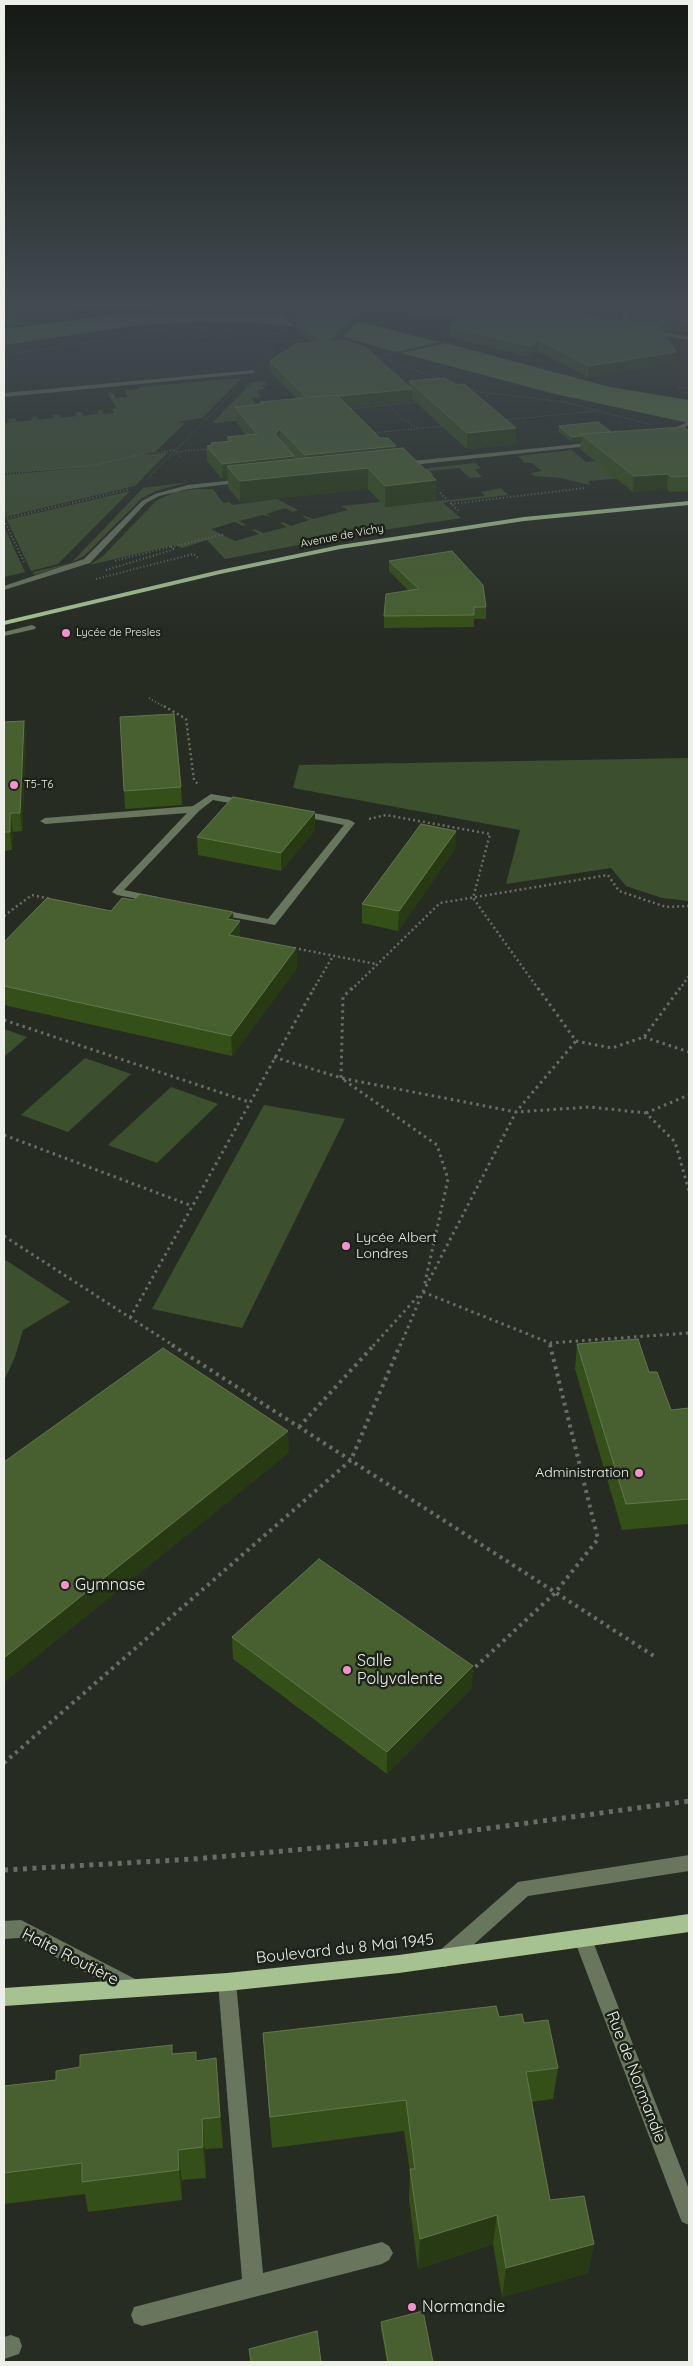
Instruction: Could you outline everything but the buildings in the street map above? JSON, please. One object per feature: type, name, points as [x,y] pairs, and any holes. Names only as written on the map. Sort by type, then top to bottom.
[{"type":"main road","name":"Avenue de Vichy","points":[[4,623],[211,574],[340,547],[524,519],[689,503]]},
{"type":"main road","name":"Boulevard du 8 Mai 1945","points":[[4,1997],[136,1990],[445,1959],[689,1923]]},
{"type":"street","points":[[660,436],[673,432],[687,424]]},
{"type":"street","points":[[673,432],[684,434]]},
{"type":"street","points":[[396,465],[609,442]]},
{"type":"street","points":[[4,588],[70,568],[87,560],[144,502],[157,495],[183,488],[256,480]]},
{"type":"street","points":[[4,634],[32,627],[19,619]]},
{"type":"street","points":[[165,901],[116,892],[211,796],[258,805]]},
{"type":"street","points":[[45,821],[196,810]]},
{"type":"street","points":[[204,909],[271,922],[350,822],[285,810]]},
{"type":"street","points":[[445,1959],[524,1888],[689,1863]]},
{"type":"street","name":"Halte Routière","points":[[4,1930],[21,1929],[136,1990]]},
{"type":"street","name":"Rue de Normandie","points":[[583,1939],[689,2215]]},
{"type":"street","points":[[228,1982],[253,2286]]},
{"type":"street","points":[[142,2315],[382,2253]]},
{"type":"path","points":[[147,480],[208,418]]},
{"type":"path","points":[[402,418],[418,428]]},
{"type":"path","points":[[504,420],[521,418]]},
{"type":"path","points":[[628,418],[656,426]]},
{"type":"path","points":[[370,433],[447,426]]},
{"type":"path","points":[[4,474],[95,465],[142,454],[214,448]]},
{"type":"path","points":[[176,451],[181,457]]},
{"type":"path","points":[[440,493],[451,504],[585,488]]},
{"type":"path","points":[[32,580],[4,519],[130,489]]},
{"type":"path","points":[[170,547],[225,534]]},
{"type":"path","points":[[92,580],[193,554],[200,561]]},
{"type":"path","points":[[149,698],[186,719],[194,780],[211,796]]},
{"type":"path","points":[[350,822],[386,815],[490,834],[473,898]]},
{"type":"path","points":[[341,1078],[343,997],[440,903],[608,875],[619,891],[666,906],[689,906]]},
{"type":"path","points":[[4,916],[32,895],[51,899]]},
{"type":"path","points":[[473,898],[576,1041],[612,1048],[644,1037],[689,976]]},
{"type":"path","points":[[286,947],[377,964]]},
{"type":"path","points":[[130,1318],[274,1057],[333,956]]},
{"type":"path","points":[[4,1020],[249,1102]]},
{"type":"path","points":[[644,1037],[689,1052]]},
{"type":"path","points":[[4,1763],[351,1460],[423,1292],[516,1112],[576,1041]]},
{"type":"path","points":[[274,1057],[341,1078],[516,1112],[590,1107],[646,1113],[689,1095]]},
{"type":"path","points":[[299,1427],[423,1292],[448,1179],[437,1145],[341,1078]]},
{"type":"path","points":[[646,1113],[675,1142],[689,1191]]},
{"type":"path","points":[[4,1134],[192,1206]]},
{"type":"path","points":[[4,1236],[657,1658]]},
{"type":"path","points":[[423,1292],[550,1342],[689,1333]]},
{"type":"path","points":[[469,1674],[555,1593],[598,1539],[550,1342]]},
{"type":"path","points":[[163,1350],[171,1344]]},
{"type":"path","points":[[4,1870],[194,1859],[395,1841],[689,1801]]},
{"type":"shaded area","points":[[12,418],[15,418],[17,422],[32,420],[31,418],[38,420],[199,418],[177,422],[185,423],[155,452],[144,453],[146,455],[168,452],[135,486],[5,517],[4,475],[79,468],[4,473],[4,423],[9,423],[8,419]]},
{"type":"shaded area","points":[[216,418],[246,418],[245,420],[212,423]]},
{"type":"shaded area","points":[[668,418],[689,418],[689,423]]},
{"type":"shaded area","points":[[572,450],[586,462],[627,458],[650,476],[589,481],[590,485],[561,478],[534,476],[531,473],[542,471],[532,463],[525,463],[518,456]]},
{"type":"shaded area","points":[[475,463],[481,468],[475,469],[482,477],[470,478],[459,468],[430,471],[434,475],[429,476],[393,472]]},
{"type":"shaded area","points":[[189,482],[158,490],[142,498],[84,556],[72,562],[143,488]]},
{"type":"shaded area","points":[[501,488],[508,495],[451,502],[449,500],[485,496],[481,492]]},
{"type":"shaded area","points":[[213,489],[223,503],[230,502],[232,505],[277,499],[298,510],[293,512],[285,508],[266,514],[273,517],[263,515],[239,521],[246,525],[243,526],[235,522],[211,529],[235,541],[259,534],[252,530],[255,529],[263,533],[287,527],[280,523],[283,522],[291,526],[309,520],[302,516],[313,519],[348,510],[341,506],[381,502],[385,507],[446,500],[447,502],[443,503],[461,518],[345,536],[225,559],[207,540],[182,548],[175,545],[89,565],[102,557],[156,501],[175,492]]},
{"type":"shaded area","points":[[130,491],[58,564],[31,571],[7,520]]},
{"type":"shaded area","points":[[4,526],[25,572],[4,577]]},
{"type":"shaded area","points":[[69,563],[34,575],[33,572]]},
{"type":"shaded area","points":[[689,758],[689,901],[662,898],[626,886],[611,868],[506,884],[520,830],[293,788],[299,765]]},
{"type":"shaded area","points":[[4,1029],[27,1037],[4,1057]]},
{"type":"shaded area","points":[[85,1058],[131,1074],[68,1132],[21,1115]]},
{"type":"shaded area","points":[[171,1087],[218,1104],[157,1163],[108,1145]]},
{"type":"shaded area","points":[[264,1105],[345,1119],[242,1328],[152,1309]]},
{"type":"shaded area","points":[[4,1259],[70,1302],[23,1330],[15,1357],[4,1381]]},
{"type":"place","name":"Lycée de Presles","points":[[66,633]]},
{"type":"place","name":"T5-T6","points":[[14,785]]},
{"type":"place","name":"Lycée Albert Londres","points":[[346,1246]]},
{"type":"place","name":"Administration","points":[[639,1473]]},
{"type":"place","name":"Gymnase","points":[[65,1585]]},
{"type":"place","name":"Salle Polyvalente","points":[[347,1670]]},
{"type":"place","name":"Normandie","points":[[412,2307]]}]
